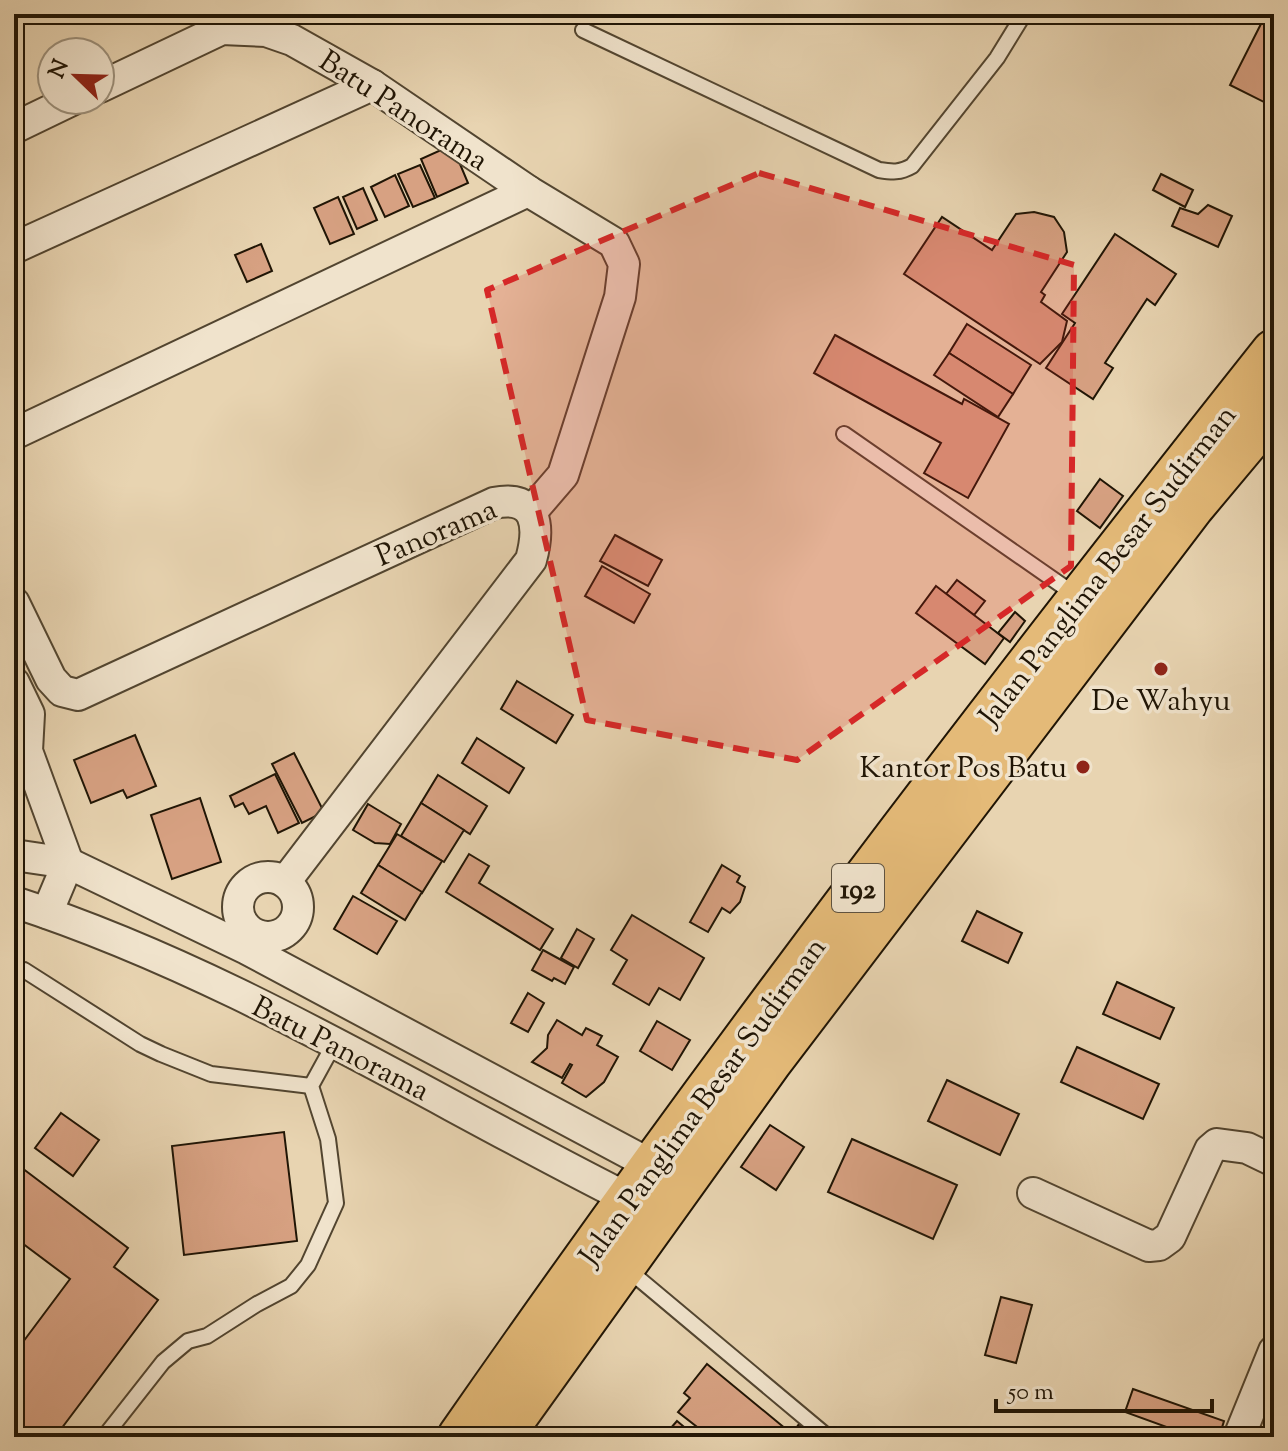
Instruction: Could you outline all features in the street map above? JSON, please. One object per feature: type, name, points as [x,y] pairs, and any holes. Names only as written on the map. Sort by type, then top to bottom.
[{"type":"main road","name":"Jalan Panglima Besar Sudirman","points":[[500,1437],[623,1265],[656,1190],[799,967],[1079,598],[1274,352]]},
{"type":"main road","name":"Jalan Panglima Besar Sudirman","points":[[460,1437],[656,1190],[769,1062],[1192,506],[1274,408]]},
{"type":"street","name":"Batu Panorama","points":[[116,79],[222,29],[233,27],[266,31],[292,40],[372,85],[528,191],[614,243],[624,264],[620,297],[563,475],[532,511]]},
{"type":"street","points":[[14,248],[372,85]]},
{"type":"street","points":[[14,128],[39,116]]},
{"type":"street","points":[[14,434],[528,191]]},
{"type":"street","name":"Panorama","points":[[29,714],[78,695],[494,503],[516,501],[532,511],[537,539],[531,560],[285,882]]},
{"type":"street","points":[[14,603],[51,679],[62,691],[78,695]]},
{"type":"street","points":[[14,683],[29,714],[27,751],[68,863],[47,913]]},
{"type":"street","points":[[14,855],[68,863],[233,927],[269,947]]},
{"type":"street","points":[[208,981],[233,927],[243,890],[262,877],[274,877],[285,882],[298,901],[298,913],[293,923],[269,947],[243,998]]},
{"type":"street","name":"Batu Panorama","points":[[14,902],[208,981],[334,1044],[656,1190]]},
{"type":"street","name":"Batu Panorama","points":[[269,947],[300,977],[656,1190]]},
{"type":"street","points":[[1033,1193],[1149,1246],[1159,1245],[1170,1237],[1210,1150],[1217,1144],[1247,1148],[1274,1161]]},
{"type":"street","points":[[1239,1437],[1266,1393],[1274,1351]]},
{"type":"lane","points":[[583,30],[879,170],[902,172],[912,166],[997,58],[1024,14]]},
{"type":"lane","points":[[844,434],[1079,598]]},
{"type":"lane","points":[[14,970],[24,970],[140,1044],[211,1074],[311,1086]]},
{"type":"lane","points":[[104,1437],[163,1362],[188,1341],[207,1336],[291,1286],[308,1265],[336,1203],[328,1139],[311,1086],[334,1044]]},
{"type":"lane","points":[[623,1265],[828,1437]]},
{"type":"highlighted area","points":[[759,173],[1074,265],[1071,566],[797,760],[587,720],[487,290]]},
{"type":"building","points":[[1265,16],[1274,21],[1274,107],[1230,85]]},
{"type":"building","points":[[452,145],[468,183],[437,197],[421,159]]},
{"type":"building","points":[[420,165],[435,198],[413,207],[398,174]]},
{"type":"building","points":[[1161,174],[1193,190],[1185,207],[1153,190]]},
{"type":"building","points":[[395,175],[409,206],[385,217],[371,187]]},
{"type":"building","points":[[363,188],[377,220],[357,229],[343,197]]},
{"type":"building","points":[[338,197],[354,234],[330,244],[314,208]]},
{"type":"building","points":[[1208,205],[1232,216],[1218,247],[1172,226],[1180,208],[1198,214]]},
{"type":"building","points":[[1034,212],[1054,217],[1064,232],[1067,252],[1041,292],[1045,295],[1041,302],[1067,321],[1062,342],[1040,364],[904,274],[942,217],[992,250],[1016,214]]},
{"type":"building","points":[[1115,234],[1176,274],[1155,305],[1147,299],[1105,363],[1113,368],[1093,399],[1046,368],[1075,323],[1062,314]]},
{"type":"building","points":[[261,244],[272,271],[247,282],[235,255]]},
{"type":"building","points":[[967,324],[1031,365],[1013,394],[949,353]]},
{"type":"building","points":[[835,335],[962,404],[964,399],[1009,424],[968,498],[924,473],[941,443],[814,373]]},
{"type":"building","points":[[949,353],[1013,394],[998,417],[934,375]]},
{"type":"building","points":[[1100,479],[1123,496],[1100,528],[1077,511]]},
{"type":"building","points":[[615,535],[662,560],[648,586],[600,561]]},
{"type":"building","points":[[602,566],[650,594],[634,623],[585,596]]},
{"type":"building","points":[[957,580],[985,601],[974,615],[946,594]]},
{"type":"building","points":[[936,586],[1004,638],[985,664],[916,613]]},
{"type":"building","points":[[1015,612],[1025,621],[1010,642],[998,633]]},
{"type":"building","points":[[517,681],[573,715],[556,743],[501,709]]},
{"type":"building","points":[[135,735],[156,786],[127,798],[123,790],[91,803],[74,760]]},
{"type":"building","points":[[477,738],[524,768],[509,793],[462,763]]},
{"type":"building","points":[[294,753],[324,812],[302,823],[272,764]]},
{"type":"building","points":[[275,774],[299,823],[278,833],[266,806],[249,814],[243,803],[235,807],[230,796]]},
{"type":"building","points":[[438,775],[487,806],[470,834],[421,803]]},
{"type":"building","points":[[200,798],[221,862],[172,879],[151,815]]},
{"type":"building","points":[[421,803],[464,830],[444,862],[401,836]]},
{"type":"building","points":[[368,804],[401,824],[390,844],[375,843],[353,830]]},
{"type":"building","points":[[397,834],[442,861],[422,893],[378,865]]},
{"type":"building","points":[[469,854],[489,866],[479,883],[553,929],[540,950],[446,892]]},
{"type":"building","points":[[378,865],[422,892],[405,920],[361,893]]},
{"type":"building","points":[[722,865],[740,876],[737,882],[745,887],[740,902],[730,913],[722,908],[708,932],[690,922]]},
{"type":"building","points":[[353,896],[397,921],[377,954],[334,929]]},
{"type":"building","points":[[977,911],[1022,933],[1008,963],[962,941]]},
{"type":"building","points":[[632,915],[704,958],[680,1000],[659,988],[649,1005],[613,984],[627,960],[611,950]]},
{"type":"building","points":[[577,929],[594,939],[578,968],[561,958]]},
{"type":"building","points":[[543,950],[574,967],[565,984],[532,970]]},
{"type":"building","points":[[1117,982],[1174,1008],[1160,1039],[1103,1014]]},
{"type":"building","points":[[528,993],[544,1003],[528,1032],[511,1023]]},
{"type":"building","points":[[557,1020],[582,1035],[586,1028],[602,1036],[597,1045],[618,1057],[604,1082],[586,1097],[562,1083],[572,1065],[562,1078],[532,1062],[547,1048],[548,1035]]},
{"type":"building","points":[[657,1021],[690,1040],[672,1070],[640,1051]]},
{"type":"building","points":[[1077,1047],[1159,1084],[1143,1119],[1061,1082]]},
{"type":"building","points":[[947,1080],[1019,1114],[1000,1155],[928,1121]]},
{"type":"building","points":[[61,1113],[99,1140],[73,1176],[35,1148]]},
{"type":"building","points":[[770,1125],[804,1147],[776,1190],[741,1167]]},
{"type":"building","points":[[284,1132],[297,1241],[184,1255],[172,1146]]},
{"type":"building","points":[[852,1139],[957,1185],[933,1239],[828,1192]]},
{"type":"building","points":[[22,1168],[128,1248],[114,1267],[158,1300],[55,1437],[14,1437],[14,1354],[70,1279],[14,1237],[14,1178]]},
{"type":"building","points":[[1001,1297],[1032,1305],[1016,1363],[985,1355]]},
{"type":"building","points":[[707,1364],[792,1434],[799,1424],[814,1437],[710,1437],[678,1412],[690,1398],[684,1393]]},
{"type":"building","points":[[1133,1389],[1224,1421],[1219,1437],[1194,1437],[1125,1412]]},
{"type":"building","points":[[677,1421],[696,1437],[663,1437]]},
{"type":"place","name":"De Wahyu","points":[[1161,669]]},
{"type":"place","name":"Kantor Pos Batu","points":[[1083,767]]}]
